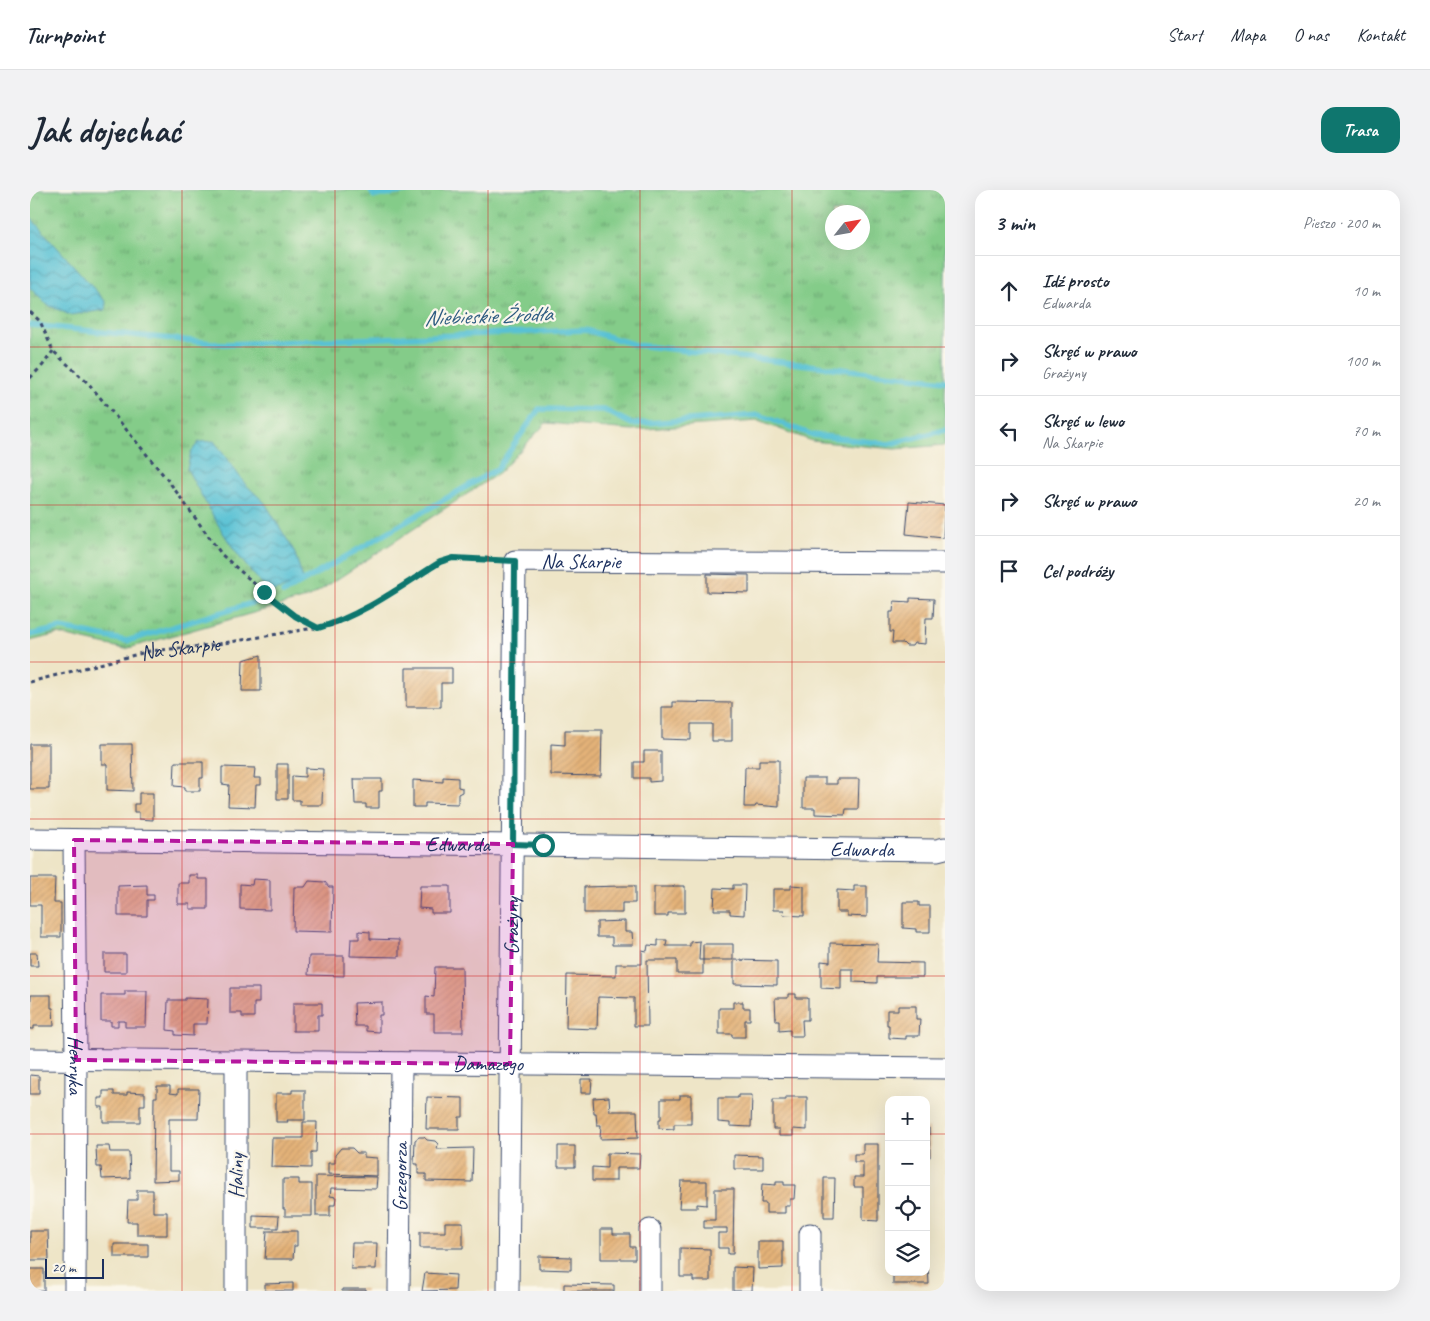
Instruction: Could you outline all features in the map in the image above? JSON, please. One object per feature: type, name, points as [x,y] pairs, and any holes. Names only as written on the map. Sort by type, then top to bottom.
[{"type":"street","name":"Na Skarpie","points":[[515,561],[945,563]]},
{"type":"street","name":"Grażyny","points":[[508,1291],[515,561]]},
{"type":"street","name":"Edwarda","points":[[30,839],[937,850],[945,848]]},
{"type":"street","name":"Henryka","points":[[74,840],[76,1060],[75,1291]]},
{"type":"street","name":"Damazego","points":[[30,1059],[945,1068]]},
{"type":"street","name":"Haliny","points":[[236,1062],[236,1291]]},
{"type":"street","name":"Grzegorza","points":[[399,1291],[401,1063]]},
{"type":"street","points":[[650,1230],[650,1291]]},
{"type":"street","points":[[810,1234],[810,1291]]},
{"type":"path","points":[[30,312],[40,321],[53,351],[89,384],[170,482],[222,555],[295,616],[318,628]]},
{"type":"path","points":[[30,378],[53,351]]},
{"type":"path","name":"Na Skarpie","points":[[30,682],[150,651],[212,646],[332,624],[373,604],[440,562],[453,558],[515,561]]},
{"type":"highlighted area","points":[[74,840],[513,844],[510,1064],[76,1060]]},
{"type":"green space","points":[[30,190],[945,190],[945,445],[895,449],[812,441],[758,421],[632,430],[546,423],[499,473],[310,597],[125,649],[58,634],[30,641]]},
{"type":"water","points":[[30,217],[106,302],[105,310],[70,315],[46,304],[30,288]]},
{"type":"water","points":[[214,441],[245,484],[265,503],[294,551],[304,582],[271,592],[234,550],[187,469],[191,452],[199,442]]},
{"type":"building","points":[[909,502],[945,505],[943,538],[906,534]]},
{"type":"building","points":[[707,574],[749,575],[749,593],[707,592]]},
{"type":"building","points":[[910,598],[934,599],[933,618],[926,618],[925,644],[914,643],[912,646],[906,646],[903,643],[892,643],[893,632],[890,632],[890,612],[893,612],[894,601],[910,602]]},
{"type":"building","points":[[261,655],[261,691],[242,691],[243,660]]},
{"type":"building","points":[[406,668],[452,668],[452,683],[441,683],[441,707],[406,707]]},
{"type":"building","points":[[673,702],[732,703],[732,741],[712,741],[712,724],[691,724],[691,740],[662,739],[662,707],[673,707]]},
{"type":"building","points":[[565,730],[602,730],[601,776],[551,775],[551,744],[565,745]]},
{"type":"building","points":[[30,744],[49,744],[49,789],[30,789]]},
{"type":"building","points":[[102,744],[132,744],[133,791],[107,790],[107,764],[102,764]]},
{"type":"building","points":[[644,751],[661,751],[661,781],[649,782],[649,778],[634,778],[634,762],[644,762]]},
{"type":"building","points":[[759,760],[779,760],[779,807],[756,805],[755,807],[744,807],[745,767],[759,767]]},
{"type":"building","points":[[175,762],[203,762],[203,778],[200,778],[200,791],[185,791],[185,787],[174,786]]},
{"type":"building","points":[[277,764],[288,764],[288,799],[277,799]]},
{"type":"building","points":[[222,767],[255,768],[254,778],[261,778],[261,785],[256,785],[255,807],[228,806],[229,785],[222,784]]},
{"type":"building","points":[[305,768],[323,769],[322,805],[300,805],[300,800],[292,800],[292,776],[305,777]]},
{"type":"building","points":[[443,777],[458,778],[458,787],[462,788],[462,792],[458,794],[458,804],[425,803],[425,807],[413,807],[413,780],[443,782]]},
{"type":"building","points":[[803,778],[825,778],[825,784],[837,784],[837,779],[859,779],[858,809],[846,809],[845,815],[815,814],[815,808],[803,808]]},
{"type":"building","points":[[354,779],[382,779],[382,791],[379,791],[379,808],[366,808],[366,804],[355,804]]},
{"type":"building","points":[[139,793],[153,793],[153,820],[139,819],[139,812],[134,812],[134,804],[139,804]]},
{"type":"building","points":[[189,875],[198,875],[198,879],[208,879],[208,909],[190,909],[190,904],[178,904],[178,883],[189,883]]},
{"type":"building","points":[[30,878],[55,878],[54,903],[61,903],[61,937],[41,937],[41,905],[30,905]]},
{"type":"building","points":[[253,879],[270,880],[270,910],[240,909],[240,884],[252,885]]},
{"type":"building","points":[[309,881],[325,882],[329,887],[333,887],[332,932],[293,931],[294,887],[305,887]]},
{"type":"building","points":[[147,885],[147,895],[154,895],[154,900],[147,900],[147,916],[118,916],[118,886]]},
{"type":"building","points":[[733,885],[745,885],[744,915],[730,914],[730,910],[714,910],[715,888],[733,889]]},
{"type":"building","points":[[791,885],[804,886],[804,916],[783,915],[784,910],[773,910],[773,889],[791,889]]},
{"type":"building","points":[[420,886],[450,886],[450,913],[431,913],[431,909],[419,908]]},
{"type":"building","points":[[635,886],[635,903],[622,903],[622,913],[584,913],[584,887]]},
{"type":"building","points":[[685,886],[685,913],[668,913],[668,916],[654,916],[654,887]]},
{"type":"building","points":[[854,886],[867,886],[867,917],[847,916],[847,912],[837,912],[837,890],[854,891]]},
{"type":"building","points":[[903,902],[919,902],[919,906],[930,906],[930,932],[916,932],[916,929],[903,928]]},
{"type":"building","points":[[625,921],[625,932],[632,932],[633,945],[612,945],[612,937],[597,937],[597,922]]},
{"type":"building","points":[[359,931],[370,932],[370,939],[399,940],[399,957],[350,956],[351,939],[359,939]]},
{"type":"building","points":[[658,940],[667,940],[666,946],[690,946],[690,942],[700,941],[699,960],[703,960],[703,974],[677,974],[677,960],[647,960],[648,1026],[634,1026],[634,998],[598,997],[597,1029],[566,1028],[567,975],[616,976],[616,964],[642,964],[642,950],[647,951],[648,945],[658,946]]},
{"type":"building","points":[[830,943],[878,944],[877,962],[923,963],[923,977],[877,977],[877,983],[853,982],[853,969],[841,969],[841,989],[821,988],[821,961],[830,962]]},
{"type":"building","points":[[703,944],[733,944],[733,960],[703,960]]},
{"type":"building","points":[[30,953],[37,953],[38,966],[30,966]]},
{"type":"building","points":[[104,954],[126,954],[126,972],[104,972]]},
{"type":"building","points":[[309,956],[344,956],[344,976],[308,975]]},
{"type":"building","points":[[734,960],[777,961],[777,985],[734,984]]},
{"type":"building","points":[[435,967],[462,967],[463,1032],[434,1032],[434,1014],[426,1014],[426,996],[434,997]]},
{"type":"building","points":[[230,988],[259,988],[259,1003],[254,1003],[254,1017],[242,1017],[242,1013],[230,1013]]},
{"type":"building","points":[[125,991],[147,991],[146,1027],[125,1027],[125,1021],[118,1021],[118,1026],[111,1026],[111,1021],[101,1021],[101,995],[125,995]]},
{"type":"building","points":[[788,994],[796,994],[796,998],[808,998],[808,1020],[802,1020],[803,1036],[790,1036],[790,1030],[779,1031],[779,1021],[776,1021],[775,998],[788,998]]},
{"type":"building","points":[[31,995],[51,995],[54,1026],[34,1026],[34,1029],[30,1029]]},
{"type":"building","points":[[185,998],[208,999],[207,1024],[193,1024],[193,1036],[175,1035],[175,1031],[167,1030],[168,1000],[185,1000]]},
{"type":"building","points":[[382,1002],[382,1015],[379,1015],[379,1032],[366,1031],[366,1026],[355,1026],[354,1003]]},
{"type":"building","points":[[733,1002],[743,1002],[743,1008],[750,1008],[750,1020],[745,1020],[745,1037],[719,1034],[719,1008],[733,1008]]},
{"type":"building","points":[[293,1003],[322,1003],[322,1015],[318,1015],[318,1031],[293,1031]]},
{"type":"building","points":[[898,1006],[916,1006],[916,1019],[920,1019],[919,1036],[906,1036],[906,1039],[889,1038],[887,1010],[898,1010]]},
{"type":"building","points":[[30,1075],[39,1076],[39,1094],[30,1094]]},
{"type":"building","points":[[581,1079],[592,1079],[591,1093],[581,1093]]},
{"type":"building","points":[[157,1086],[170,1086],[170,1093],[178,1094],[178,1089],[199,1089],[198,1119],[169,1119],[169,1171],[179,1171],[179,1180],[153,1181],[154,1097],[157,1097]]},
{"type":"building","points":[[292,1090],[305,1090],[305,1120],[276,1122],[276,1093],[292,1093]]},
{"type":"building","points":[[103,1091],[114,1091],[114,1095],[127,1095],[127,1092],[145,1093],[145,1105],[140,1105],[140,1122],[103,1122],[103,1107],[98,1107],[98,1098],[103,1098]]},
{"type":"building","points":[[680,1095],[691,1095],[691,1124],[674,1124],[674,1129],[659,1128],[661,1099],[680,1099]]},
{"type":"building","points":[[738,1095],[752,1095],[751,1127],[730,1126],[730,1123],[718,1122],[718,1098],[738,1098]]},
{"type":"building","points":[[427,1097],[463,1098],[463,1117],[459,1117],[459,1129],[426,1129]]},
{"type":"building","points":[[609,1097],[610,1111],[637,1111],[638,1138],[600,1139],[601,1125],[597,1125],[593,1098]]},
{"type":"building","points":[[786,1097],[807,1097],[807,1130],[793,1129],[793,1136],[779,1136],[779,1129],[773,1129],[773,1100],[786,1100]]},
{"type":"building","points":[[303,1122],[317,1122],[316,1152],[311,1152],[311,1168],[271,1167],[272,1138],[303,1138]]},
{"type":"building","points":[[419,1137],[435,1141],[438,1144],[437,1149],[473,1148],[472,1182],[426,1181],[426,1174],[418,1174],[418,1164],[414,1164],[415,1140]]},
{"type":"building","points":[[863,1144],[878,1144],[878,1221],[863,1220],[863,1187],[854,1187],[854,1177],[863,1177],[863,1162],[854,1162],[854,1154],[863,1154]]},
{"type":"building","points":[[96,1146],[109,1146],[110,1152],[129,1152],[130,1178],[102,1179],[101,1167],[97,1167]]},
{"type":"building","points":[[558,1146],[575,1146],[575,1167],[558,1167]]},
{"type":"building","points":[[341,1148],[352,1148],[357,1153],[364,1153],[364,1157],[377,1158],[377,1176],[328,1174],[328,1163],[335,1163],[335,1155]]},
{"type":"building","points":[[607,1153],[640,1154],[639,1168],[616,1168],[616,1181],[592,1181],[592,1167],[607,1168]]},
{"type":"building","points":[[734,1155],[763,1156],[763,1169],[734,1169]]},
{"type":"building","points":[[316,1176],[377,1177],[376,1189],[331,1188],[330,1196],[336,1197],[335,1205],[330,1205],[330,1216],[316,1216]]},
{"type":"building","points":[[824,1178],[835,1178],[834,1217],[824,1217]]},
{"type":"building","points":[[283,1179],[299,1179],[299,1184],[312,1184],[312,1216],[285,1216],[285,1209],[283,1209]]},
{"type":"building","points":[[681,1181],[707,1181],[707,1205],[697,1204],[697,1208],[679,1208]]},
{"type":"building","points":[[776,1182],[784,1182],[784,1185],[795,1185],[794,1199],[790,1199],[790,1206],[785,1206],[785,1213],[766,1213],[766,1203],[761,1203],[762,1184],[776,1185]]},
{"type":"building","points":[[715,1189],[734,1189],[733,1254],[728,1254],[728,1248],[718,1248],[718,1233],[727,1233],[727,1228],[704,1228],[704,1220],[715,1220]]},
{"type":"building","points":[[137,1190],[153,1190],[153,1212],[167,1212],[167,1235],[137,1235],[137,1222],[127,1222],[128,1200],[137,1200]]},
{"type":"building","points":[[253,1215],[279,1216],[278,1228],[253,1228]]},
{"type":"building","points":[[445,1222],[463,1222],[463,1248],[420,1248],[420,1232],[445,1232]]},
{"type":"building","points":[[601,1229],[613,1229],[613,1234],[630,1234],[630,1247],[635,1247],[635,1259],[601,1259]]},
{"type":"building","points":[[30,1231],[48,1231],[49,1260],[30,1260]]},
{"type":"building","points":[[267,1231],[297,1231],[297,1246],[294,1246],[293,1259],[265,1259]]},
{"type":"building","points":[[758,1241],[783,1241],[783,1268],[758,1269]]},
{"type":"building","points":[[352,1243],[377,1243],[376,1269],[351,1269]]},
{"type":"building","points":[[114,1244],[148,1244],[148,1257],[114,1257]]},
{"type":"building","points":[[680,1248],[710,1249],[710,1281],[693,1281],[693,1277],[680,1277]]},
{"type":"building","points":[[539,1256],[571,1257],[571,1270],[539,1269]]},
{"type":"building","points":[[733,1267],[753,1268],[752,1291],[733,1291]]},
{"type":"building","points":[[30,1269],[44,1269],[44,1291],[30,1291]]},
{"type":"building","points":[[425,1273],[456,1275],[455,1290],[422,1291]]},
{"type":"building","points":[[893,1276],[929,1276],[929,1284],[893,1284]]},
{"type":"building","points":[[293,1283],[293,1291],[265,1291],[265,1284]]},
{"type":"building","points":[[564,1284],[614,1285],[614,1291],[564,1291]]},
{"type":"building","points":[[342,1289],[366,1289],[366,1291],[342,1291]]},
{"type":"waterway","points":[[370,190],[374,196],[416,190]]},
{"type":"waterway","name":"Niebieskie Źródła","points":[[30,325],[224,344],[586,330],[636,345],[945,381]]},
{"type":"waterway","points":[[283,593],[497,469],[539,409],[604,410],[632,424],[759,415],[813,435],[889,444],[945,430]]},
{"type":"waterway","points":[[30,635],[61,628],[127,641],[262,600]]},
{"type":"route","points":[[264,592],[295,616],[318,628],[332,624],[373,604],[440,562],[453,558],[515,561],[513,844],[543,845]]}]
